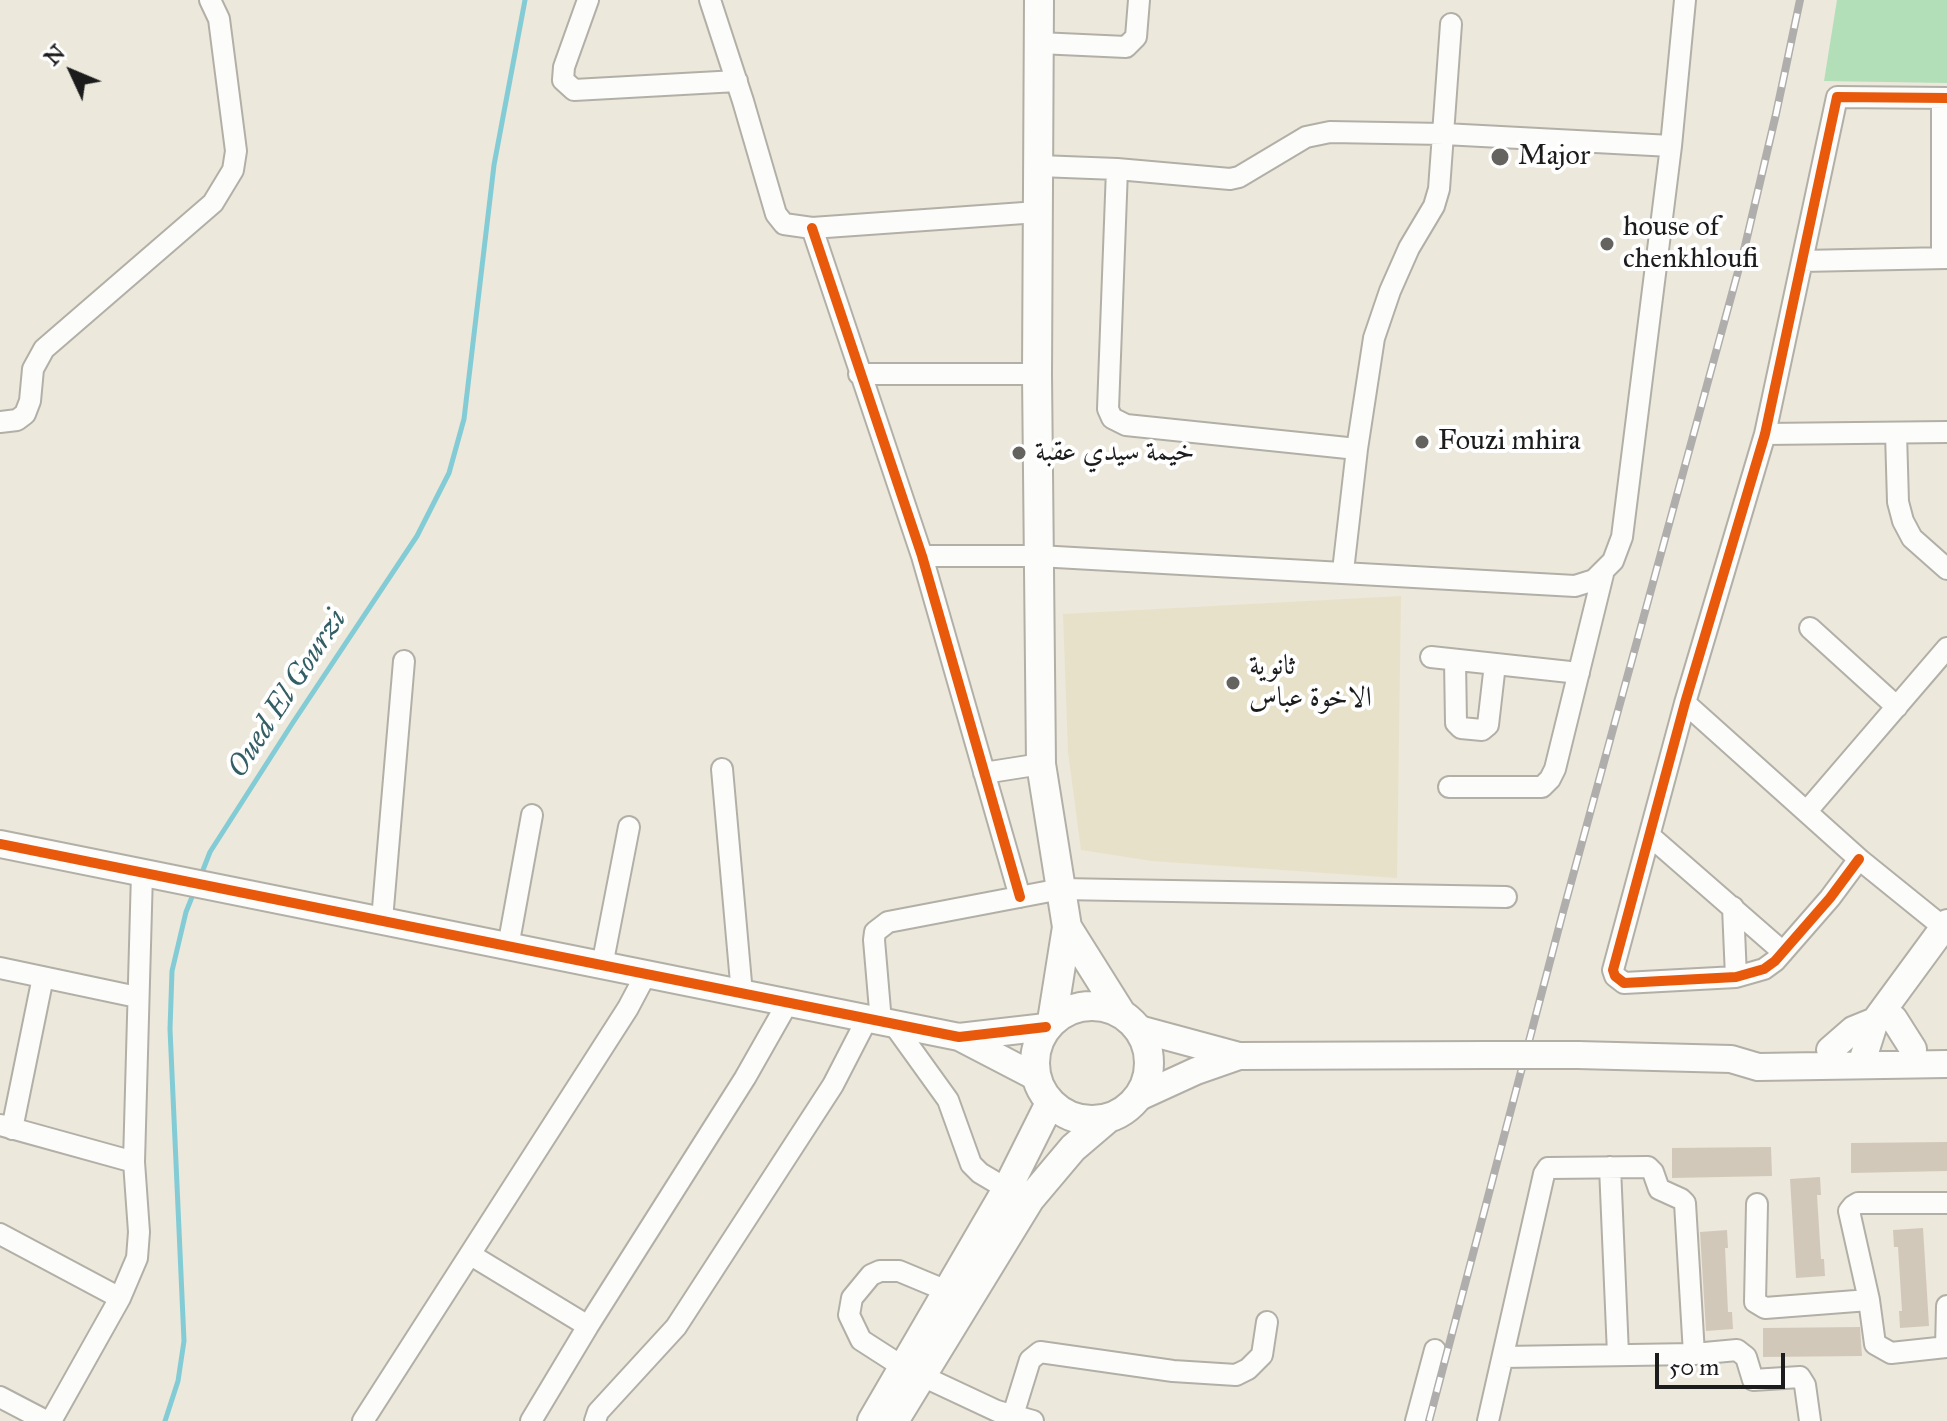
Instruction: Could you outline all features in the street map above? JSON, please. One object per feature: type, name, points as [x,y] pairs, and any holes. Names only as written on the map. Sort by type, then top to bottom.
[{"type":"main road","points":[[1039,0],[1037,374],[1041,764],[1067,927],[1049,1024]]},
{"type":"main road","points":[[872,1421],[912,1372],[1030,1199],[1073,1148],[1137,1098],[1148,1076],[1149,1052],[1067,927]]},
{"type":"main road","points":[[1107,1119],[1086,1121],[1066,1115],[1050,1103],[1036,1077],[1034,1060],[1038,1042],[1049,1024],[1064,1012],[1093,1005],[1130,1021]]},
{"type":"main road","points":[[894,1421],[947,1291],[1007,1189],[1050,1103]]},
{"type":"street","points":[[0,422],[17,420],[25,414],[30,401],[33,369],[44,349],[213,203],[233,170],[236,151],[219,19],[210,0]]},
{"type":"street","points":[[588,0],[564,67],[563,80],[569,88],[581,92],[737,81]]},
{"type":"street","points":[[710,0],[776,214],[789,227],[1038,212]]},
{"type":"street","points":[[1039,43],[1126,47],[1136,37],[1139,0]]},
{"type":"street","points":[[922,556],[1038,556],[1575,586],[1603,574],[1613,561],[1622,537],[1671,146],[1685,0]]},
{"type":"street","points":[[1343,571],[1374,338],[1390,291],[1409,248],[1434,206],[1439,189],[1451,24]]},
{"type":"street","points":[[1802,261],[1945,258],[1945,98],[1837,97],[1765,434],[1685,703],[1613,970],[1615,976],[1624,983],[1736,977],[1764,969],[1830,898],[1859,859]]},
{"type":"street","points":[[1039,166],[1230,179],[1239,177],[1306,137],[1330,132],[1444,134],[1671,146]]},
{"type":"street","points":[[1117,169],[1108,409],[1112,418],[1126,425],[1357,449]]},
{"type":"street","points":[[812,228],[922,556],[1020,897]]},
{"type":"street","points":[[859,374],[1037,374]]},
{"type":"street","points":[[1765,434],[1947,432]]},
{"type":"street","points":[[1896,433],[1898,502],[1903,521],[1912,538],[1947,569]]},
{"type":"street","points":[[1449,787],[1542,787],[1555,769],[1603,574]]},
{"type":"street","points":[[1810,628],[1897,707]]},
{"type":"street","points":[[1807,811],[1947,648]]},
{"type":"street","points":[[1431,657],[1579,673]]},
{"type":"street","points":[[1455,660],[1456,723],[1461,728],[1482,730],[1488,725],[1495,664]]},
{"type":"street","points":[[382,920],[404,661]]},
{"type":"street","points":[[1685,703],[1859,859],[1945,925],[1899,989],[1873,1058]]},
{"type":"street","points":[[984,773],[1041,764]]},
{"type":"street","points":[[722,769],[742,994]]},
{"type":"street","points":[[508,947],[532,815]]},
{"type":"street","points":[[602,966],[629,827]]},
{"type":"street","points":[[1650,836],[1783,952]]},
{"type":"street","points":[[0,844],[959,1037],[1036,1077]]},
{"type":"street","points":[[0,1397],[48,1421],[132,1272],[139,1232],[134,1162],[142,873]]},
{"type":"street","points":[[1007,1189],[971,1164],[948,1100],[881,1022],[874,940],[880,926],[1061,889],[1506,897]]},
{"type":"street","points":[[1733,907],[1736,977]]},
{"type":"street","points":[[0,968],[137,997]]},
{"type":"street","points":[[363,1421],[628,1008],[646,974]]},
{"type":"street","points":[[43,977],[6,1127],[134,1162]]},
{"type":"street","points":[[531,1421],[745,1078],[787,1004]]},
{"type":"street","points":[[1885,1020],[1913,1049]]},
{"type":"street","points":[[1830,1050],[1853,1030],[1885,1020]]},
{"type":"street","points":[[1130,1021],[1239,1056],[1578,1055],[1731,1059],[1758,1067],[1873,1058],[1913,1049],[1947,1049]]},
{"type":"street","points":[[595,1421],[598,1412],[676,1327],[833,1085],[881,1022]]},
{"type":"street","points":[[959,1037],[1049,1024]]},
{"type":"street","points":[[1731,1059],[1757,1050],[1830,1050],[1873,1058],[1947,1064]]},
{"type":"street","points":[[1137,1098],[1196,1071],[1239,1056]]},
{"type":"street","points":[[1610,1167],[1618,1354]]},
{"type":"street","points":[[1488,1421],[1548,1168],[1648,1167],[1659,1189],[1685,1203],[1694,1354]]},
{"type":"street","points":[[1947,1203],[1858,1203],[1849,1211],[1869,1300],[1875,1344],[1891,1353],[1946,1347],[1947,1306]]},
{"type":"street","points":[[1757,1204],[1755,1302],[1759,1306],[1869,1300]]},
{"type":"street","points":[[0,1234],[120,1298]]},
{"type":"street","points":[[471,1255],[588,1326]]},
{"type":"street","points":[[947,1291],[889,1269],[871,1275],[852,1298],[849,1315],[858,1336],[865,1343],[912,1372],[1010,1417],[1030,1360],[1040,1352],[1173,1371],[1236,1375],[1248,1369],[1262,1355],[1267,1322]]},
{"type":"street","points":[[1416,1421],[1435,1350]]},
{"type":"street","points":[[1503,1357],[1694,1354],[1737,1350],[1746,1357],[1753,1380],[1800,1377],[1805,1385],[1810,1421]]},
{"type":"shaded area","name":"ثانوية الاخوة عباس","points":[[1401,596],[1397,878],[1152,861],[1081,850],[1068,752],[1063,614]]},
{"type":"green space","points":[[1837,0],[1947,0],[1947,83],[1824,81]]},
{"type":"building","points":[[1947,1142],[1947,1171],[1851,1173],[1851,1143]]},
{"type":"building","points":[[1771,1147],[1772,1176],[1672,1178],[1672,1148]]},
{"type":"building","points":[[1820,1177],[1821,1195],[1817,1195],[1825,1276],[1796,1278],[1790,1179]]},
{"type":"building","points":[[1923,1228],[1929,1326],[1900,1328],[1899,1311],[1902,1311],[1898,1247],[1894,1247],[1893,1230]]},
{"type":"building","points":[[1727,1230],[1728,1312],[1732,1312],[1733,1329],[1706,1331],[1700,1232]]},
{"type":"building","points":[[1860,1327],[1862,1356],[1763,1357],[1763,1328]]},
{"type":"waterway","name":"Oued El Gourzi","points":[[201,875],[210,852],[417,536],[449,473],[464,419],[494,165],[525,0]]},
{"type":"waterway","name":"Oued El Gourzi","points":[[165,1421],[178,1381],[184,1341],[170,1029],[172,971],[194,892]]},
{"type":"railway","points":[[1429,1421],[1563,912],[1745,246],[1800,0]]},
{"type":"cycle path","points":[[1859,859],[1830,898],[1775,961],[1764,969],[1736,977],[1624,983],[1615,976],[1613,970],[1685,703],[1765,434],[1837,97],[1947,98]]},
{"type":"cycle path","points":[[812,228],[922,556],[1020,897]]},
{"type":"cycle path","points":[[0,844],[959,1037],[1046,1027]]},
{"type":"place","name":"Major","points":[[1500,157]]},
{"type":"place","name":"house of chenkhloufi","points":[[1607,244]]},
{"type":"place","name":"Fouzi mhira","points":[[1422,442]]},
{"type":"place","name":"خيمة سيدي عقبة","points":[[1019,453]]},
{"type":"place","name":"ثانوية الاخوة عباس","points":[[1233,683]]}]
